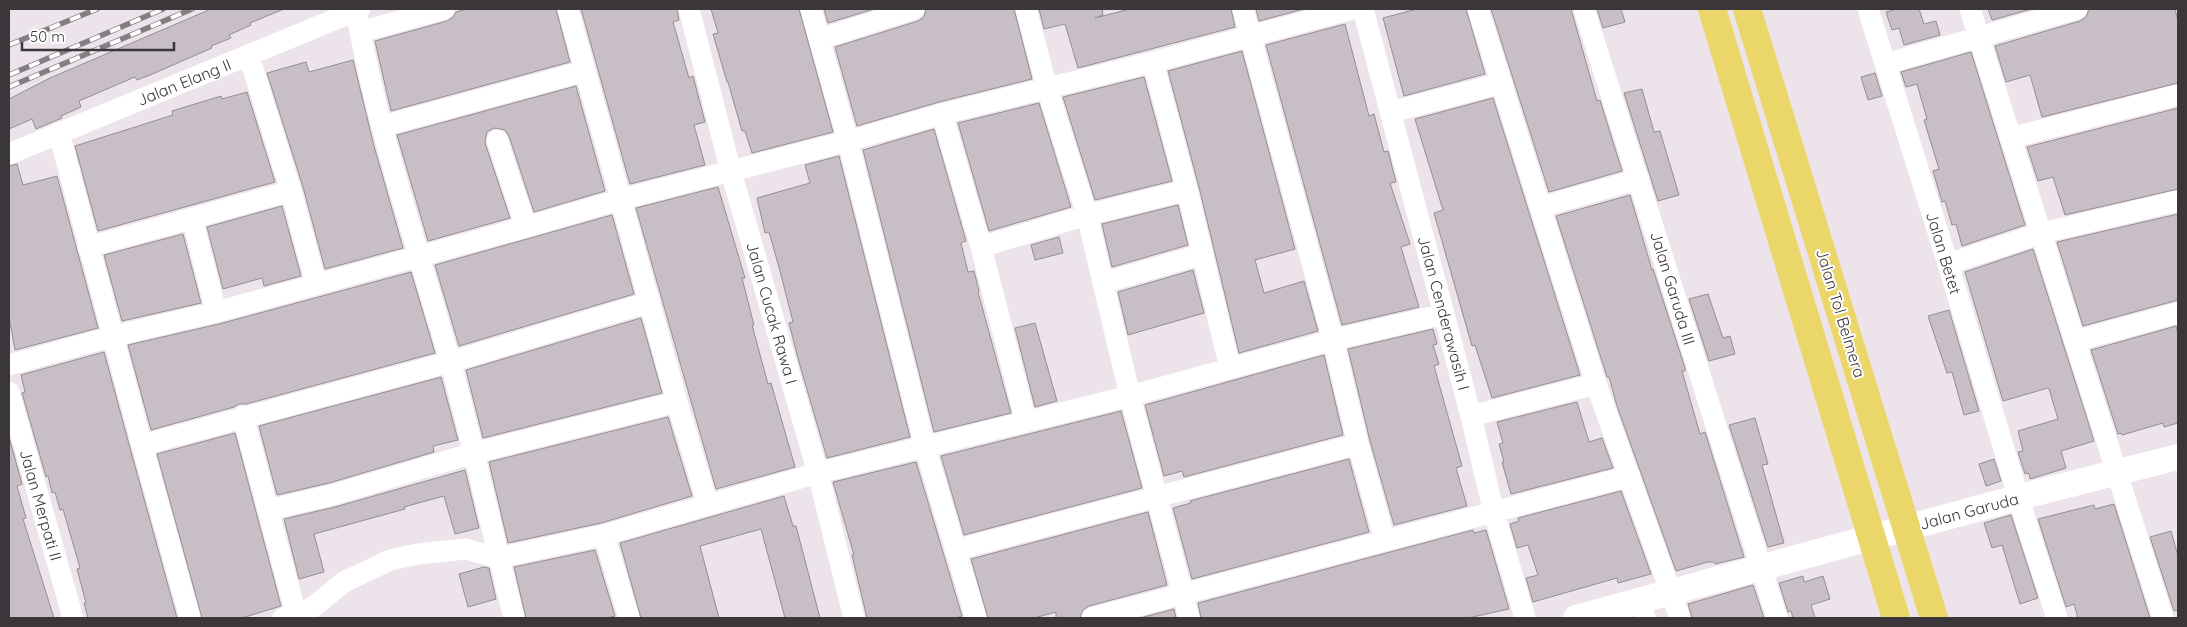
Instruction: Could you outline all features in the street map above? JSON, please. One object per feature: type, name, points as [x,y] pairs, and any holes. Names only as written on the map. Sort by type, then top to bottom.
[{"type":"highway","points":[[1712,9],[1892,608]]},
{"type":"highway","name":"Jalan Tol Belmera","points":[[1747,9],[1934,618]]},
{"type":"street","points":[[358,9],[360,32],[383,126],[418,257],[450,362],[514,618]]},
{"type":"street","name":"Jalan Elang II","points":[[9,154],[249,56],[358,9]]},
{"type":"street","points":[[360,32],[444,9]]},
{"type":"street","points":[[568,9],[677,402],[708,505]]},
{"type":"street","name":"Jalan Cucak Rawa I","points":[[690,9],[731,172],[818,473],[854,618]]},
{"type":"street","points":[[811,9],[848,141],[925,447],[976,618]]},
{"type":"street","points":[[820,39],[914,9]]},
{"type":"street","points":[[1026,9],[1087,215],[1130,396],[1189,618]]},
{"type":"street","points":[[1242,9],[1333,340],[1358,444],[1385,542]]},
{"type":"street","points":[[9,365],[114,336],[216,312],[622,199],[848,141],[942,114],[1153,62],[1352,9]]},
{"type":"street","name":"Jalan Cenderawasih I","points":[[1363,9],[1471,416],[1494,513],[1524,618]]},
{"type":"street","points":[[1478,9],[1596,384],[1680,618]]},
{"type":"street","name":"Jalan Garuda III","points":[[1584,9],[1640,179],[1760,567]]},
{"type":"street","name":"Jalan Betet","points":[[1868,9],[2057,618]]},
{"type":"street","points":[[1970,9],[2163,618]]},
{"type":"street","points":[[1885,64],[2078,9]]},
{"type":"street","points":[[249,56],[291,191],[316,284]]},
{"type":"street","points":[[1153,62],[1187,190],[1230,368]]},
{"type":"street","points":[[383,126],[585,71]]},
{"type":"street","points":[[1391,112],[1502,83]]},
{"type":"street","points":[[2010,138],[2178,95]]},
{"type":"street","points":[[942,114],[981,247],[1026,422]]},
{"type":"street","points":[[59,133],[88,247],[190,618]]},
{"type":"street","points":[[497,140],[526,227]]},
{"type":"street","points":[[1541,207],[1640,179]]},
{"type":"street","points":[[981,247],[1087,215],[1187,190]]},
{"type":"street","points":[[88,247],[291,191]]},
{"type":"street","points":[[1948,264],[2042,234],[2178,201]]},
{"type":"street","points":[[192,218],[216,312]]},
{"type":"street","points":[[1103,283],[1203,254]]},
{"type":"street","points":[[142,445],[243,416],[450,362],[650,302]]},
{"type":"street","points":[[2075,341],[2178,313]]},
{"type":"street","points":[[243,416],[268,510],[292,617],[312,607],[344,582],[390,560],[418,554],[466,549],[498,558],[604,534],[818,473],[1130,396],[1333,340],[1444,314]]},
{"type":"street","points":[[1471,416],[1596,384]]},
{"type":"street","name":"Jalan Merpati II","points":[[9,392],[73,618]]},
{"type":"street","points":[[268,510],[332,495],[474,453],[677,402]]},
{"type":"street","points":[[955,550],[1358,444]]},
{"type":"street","name":"Jalan Garuda","points":[[1576,618],[1643,610],[1672,593],[1760,567],[2020,497],[2178,457]]},
{"type":"street","points":[[1092,618],[1630,476]]},
{"type":"street","points":[[604,534],[629,618]]},
{"type":"street","points":[[1760,567],[1777,618]]},
{"type":"building","points":[[211,9],[284,9],[250,23],[251,25],[229,35],[231,38],[211,46],[212,48],[150,75],[137,80],[135,77],[79,101],[81,107],[61,116],[62,118],[36,129],[32,119],[9,129],[9,99],[50,78]]},
{"type":"building","points":[[467,9],[556,9],[570,62],[391,111],[375,41],[447,21],[456,12]]},
{"type":"building","points":[[581,9],[677,9],[679,20],[673,22],[689,78],[693,76],[705,122],[694,125],[705,165],[630,184]]},
{"type":"building","points":[[711,9],[799,9],[833,132],[752,153],[745,131],[742,131],[713,34],[718,33]]},
{"type":"building","points":[[824,9],[874,9],[828,23]]},
{"type":"building","points":[[926,9],[1014,9],[1032,79],[939,102],[857,126],[835,47],[918,21],[924,17]]},
{"type":"building","points":[[1039,9],[1102,9],[1103,15],[1095,18],[1130,9],[1231,9],[1235,27],[1078,68],[1065,24],[1044,29]]},
{"type":"building","points":[[1256,9],[1304,9],[1259,21]]},
{"type":"building","points":[[1417,9],[1466,9],[1485,74],[1404,96],[1383,18]]},
{"type":"building","points":[[1491,9],[1571,9],[1597,101],[1600,100],[1622,171],[1549,192]]},
{"type":"building","points":[[1597,9],[1621,9],[1625,22],[1603,28]]},
{"type":"building","points":[[1897,9],[1919,9],[1924,24],[1936,21],[1940,35],[1904,45],[1899,28],[1892,30],[1886,12]]},
{"type":"building","points":[[1988,9],[2032,9],[1992,20]]},
{"type":"building","points":[[2089,9],[2175,9],[2178,21],[2178,83],[2042,117],[2030,75],[2006,82],[1995,46],[2080,21],[2086,17]]},
{"type":"building","points":[[1345,24],[1369,116],[1374,114],[1384,152],[1388,151],[1396,182],[1390,183],[1410,244],[1401,247],[1419,307],[1342,325],[1266,45]]},
{"type":"building","points":[[1242,51],[1295,249],[1255,260],[1264,293],[1304,281],[1318,331],[1239,353],[1199,187],[1168,71]]},
{"type":"building","points":[[1971,52],[2025,225],[1962,246],[1956,224],[1952,225],[1945,201],[1942,202],[1933,171],[1939,169],[1924,120],[1927,119],[1917,84],[1906,87],[1901,72]]},
{"type":"building","points":[[353,60],[374,146],[403,248],[325,269],[303,187],[267,73],[306,62],[309,72]]},
{"type":"building","points":[[1875,73],[1882,96],[1868,100],[1861,77]]},
{"type":"building","points":[[1144,77],[1172,181],[1095,200],[1063,97]]},
{"type":"building","points":[[576,86],[605,191],[534,212],[509,136],[505,130],[494,128],[487,132],[485,143],[510,218],[428,241],[397,135]]},
{"type":"building","points":[[1642,89],[1654,132],[1660,131],[1679,195],[1658,201],[1624,93]]},
{"type":"building","points":[[247,92],[275,182],[98,231],[75,146],[173,115],[172,111],[221,96],[222,99]]},
{"type":"building","points":[[1493,98],[1580,375],[1492,398],[1475,345],[1472,346],[1434,213],[1443,210],[1415,119]]},
{"type":"building","points":[[1039,103],[1071,207],[989,231],[958,123]]},
{"type":"building","points":[[2178,108],[2178,189],[2065,215],[2053,177],[2038,181],[2027,147]]},
{"type":"building","points":[[934,129],[966,241],[961,243],[968,272],[974,271],[1011,413],[934,432],[863,150]]},
{"type":"building","points":[[839,156],[910,437],[827,458],[789,323],[793,322],[780,271],[769,232],[765,233],[757,198],[810,183],[805,165]]},
{"type":"building","points":[[17,164],[23,185],[57,176],[98,328],[15,350],[9,317],[9,166]]},
{"type":"building","points":[[718,187],[745,278],[742,278],[754,325],[752,325],[768,384],[771,383],[795,467],[716,489],[636,208]]},
{"type":"building","points":[[1630,195],[1652,270],[1685,368],[1685,371],[1682,371],[1700,434],[1705,432],[1744,557],[1715,564],[1714,562],[1708,562],[1676,571],[1617,406],[1609,377],[1607,377],[1556,216]]},
{"type":"building","points":[[1178,205],[1188,245],[1112,267],[1102,224]]},
{"type":"building","points":[[282,206],[301,276],[264,286],[262,278],[223,289],[207,227]]},
{"type":"building","points":[[2178,214],[2178,300],[2083,326],[2057,242]]},
{"type":"building","points":[[612,215],[634,294],[459,346],[435,265]]},
{"type":"building","points":[[183,234],[201,303],[122,321],[104,255]]},
{"type":"building","points":[[1059,237],[1063,253],[1035,260],[1031,245]]},
{"type":"building","points":[[2033,249],[2094,441],[2061,451],[2066,468],[2030,479],[2029,473],[2025,474],[2018,452],[2023,451],[2018,431],[2058,419],[2049,389],[2003,401],[1965,272]]},
{"type":"building","points":[[1193,270],[1204,313],[1128,335],[1118,292]]},
{"type":"building","points":[[411,272],[435,353],[246,404],[239,404],[151,430],[128,345],[219,324]]},
{"type":"building","points":[[1708,294],[1723,338],[1730,336],[1735,354],[1709,361],[1689,299]]},
{"type":"building","points":[[1949,310],[1979,411],[1964,415],[1952,372],[1947,373],[1928,316]]},
{"type":"building","points":[[641,318],[662,393],[483,438],[466,370]]},
{"type":"building","points":[[1035,323],[1057,401],[1035,407],[1015,328]]},
{"type":"building","points":[[2176,326],[2178,333],[2178,423],[2164,427],[2163,423],[2122,435],[2121,433],[2118,434],[2091,350]]},
{"type":"building","points":[[1433,329],[1437,344],[1433,345],[1439,364],[1434,366],[1462,466],[1456,468],[1467,506],[1394,525],[1370,441],[1348,349]]},
{"type":"building","points":[[104,352],[177,618],[88,618],[77,569],[80,568],[63,509],[60,510],[55,492],[52,493],[48,476],[46,477],[22,393],[25,392],[21,375]]},
{"type":"building","points":[[1324,355],[1343,435],[1184,477],[1182,471],[1164,476],[1145,405]]},
{"type":"building","points":[[441,377],[458,440],[433,446],[434,452],[329,483],[277,495],[259,426]]},
{"type":"building","points":[[1577,402],[1589,442],[1602,438],[1613,468],[1511,494],[1502,462],[1504,462],[1499,444],[1503,443],[1497,422]]},
{"type":"building","points":[[1121,411],[1142,488],[964,535],[941,456]]},
{"type":"building","points":[[668,417],[692,496],[601,523],[508,543],[489,462]]},
{"type":"building","points":[[1755,418],[1768,464],[1762,465],[1784,543],[1768,547],[1729,425]]},
{"type":"building","points":[[235,433],[281,606],[242,618],[202,618],[157,454]]},
{"type":"building","points":[[9,437],[22,484],[17,486],[26,518],[23,519],[54,618],[9,618]]},
{"type":"building","points":[[1349,459],[1369,532],[1192,579],[1173,508],[1191,503],[1190,501]]},
{"type":"building","points":[[1994,459],[2001,481],[1986,486],[1979,464]]},
{"type":"building","points":[[916,462],[962,616],[956,618],[867,618],[852,555],[854,555],[833,482]]},
{"type":"building","points":[[465,470],[479,528],[455,534],[444,496],[404,507],[405,509],[314,534],[324,572],[299,579],[284,519],[335,507]]},
{"type":"building","points":[[1621,491],[1651,574],[1618,583],[1617,578],[1533,602],[1526,578],[1538,575],[1528,545],[1517,548],[1510,524],[1519,521],[1518,518]]},
{"type":"building","points":[[784,496],[793,526],[796,526],[820,618],[785,618],[761,529],[700,546],[719,618],[641,618],[620,543]]},
{"type":"building","points":[[2114,504],[2150,618],[2078,618],[2074,604],[2066,607],[2038,519],[2094,505],[2095,509]]},
{"type":"building","points":[[1148,512],[1167,585],[1089,606],[1083,610],[1080,618],[1056,618],[1056,612],[1034,618],[988,618],[971,559]]},
{"type":"building","points":[[2011,515],[2038,598],[2020,604],[2002,545],[1992,548],[1984,523]]},
{"type":"building","points":[[1473,530],[1474,533],[1486,530],[1509,609],[1468,618],[1201,618],[1198,603]]},
{"type":"building","points":[[2171,531],[2178,556],[2178,610],[2174,611],[2150,537]]},
{"type":"building","points":[[595,550],[615,616],[607,618],[526,618],[514,567]]},
{"type":"building","points":[[484,567],[489,568],[496,599],[468,607],[459,574]]},
{"type":"building","points":[[1803,576],[1804,582],[1823,576],[1830,599],[1811,605],[1815,618],[1793,618],[1791,611],[1788,612],[1779,583]]},
{"type":"building","points":[[1753,585],[1764,618],[1692,618],[1688,604]]},
{"type":"building","points":[[1174,609],[1176,618],[1140,618]]},
{"type":"railway","points":[[9,45],[97,9]]},
{"type":"railway","points":[[9,75],[163,9]]},
{"type":"railway","points":[[9,87],[192,9]]}]
